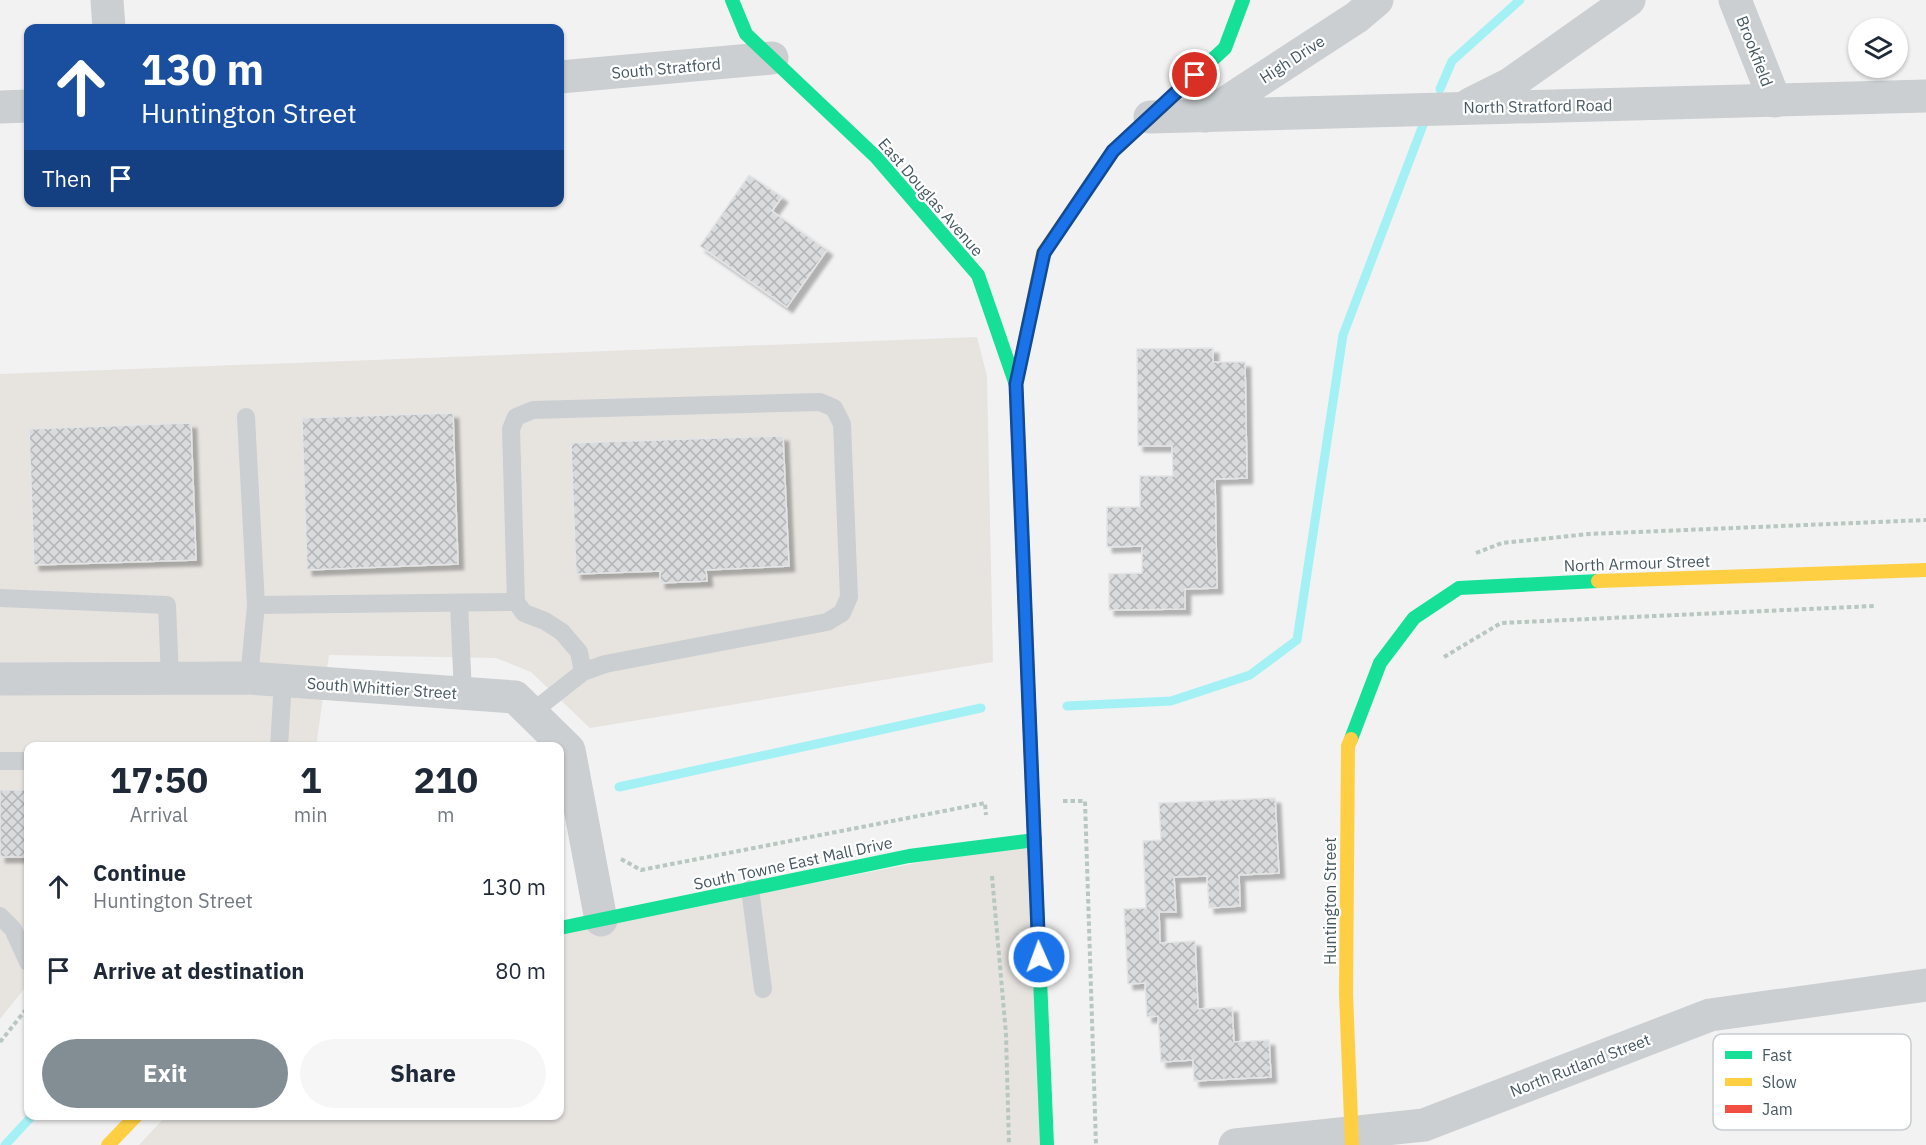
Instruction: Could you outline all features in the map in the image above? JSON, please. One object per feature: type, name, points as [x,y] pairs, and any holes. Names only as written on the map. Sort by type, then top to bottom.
[{"type":"street","points":[[107,0],[109,24]]},
{"type":"street","name":"East Douglas Avenue","points":[[732,0],[746,34],[876,157],[978,275],[1016,384],[1047,1145]]},
{"type":"street","points":[[1016,384],[1044,253],[1113,151],[1225,48],[1243,0]]},
{"type":"street","name":"High Drive","points":[[1204,116],[1357,17],[1377,0]]},
{"type":"street","points":[[1462,108],[1510,84],[1629,0]]},
{"type":"street","name":"Brookfield","points":[[1736,0],[1774,101]]},
{"type":"street","name":"South Stratford","points":[[564,77],[772,58]]},
{"type":"street","name":"North Stratford Road","points":[[1150,117],[1926,96]]},
{"type":"street","points":[[0,107],[24,106]]},
{"type":"street","name":"North Armour Street","points":[[1380,663],[1414,618],[1459,588],[1615,580],[1926,570]]},
{"type":"street","name":"Huntington Street","points":[[1352,1139],[1346,994],[1348,746],[1380,663]]},
{"type":"street","name":"South Whittier Street","points":[[0,679],[249,678],[515,698],[561,742]]},
{"type":"street","name":"South Whittier Street","points":[[564,745],[569,750],[601,920]]},
{"type":"street","name":"South Towne East Mall Drive","points":[[564,927],[909,856],[1035,840]]},
{"type":"street","name":"North Rutland Street","points":[[1234,1145],[1352,1139],[1424,1125],[1710,1015],[1926,985]]},
{"type":"street","points":[[108,1145],[132,1120]]},
{"type":"lane","points":[[531,713],[583,672],[605,664],[827,622],[842,613],[849,597],[842,424],[834,408],[820,402],[533,410],[516,417],[511,429],[516,602],[524,613],[545,621],[562,633],[579,652],[583,672]]},
{"type":"lane","points":[[246,417],[256,605],[249,678]]},
{"type":"lane","points":[[0,598],[167,605],[170,678]]},
{"type":"lane","points":[[256,605],[516,602]]},
{"type":"lane","points":[[459,603],[463,694]]},
{"type":"lane","points":[[279,742],[284,681]]},
{"type":"lane","points":[[0,761],[24,761]]},
{"type":"lane","points":[[750,889],[764,989]]},
{"type":"lane","points":[[0,916],[13,929],[24,953]]},
{"type":"path","points":[[1471,555],[1502,543],[1588,534],[1926,520]]},
{"type":"path","points":[[1444,657],[1501,623],[1878,606]]},
{"type":"path","points":[[1063,801],[1085,801],[1096,1145]]},
{"type":"path","points":[[619,849],[621,860],[641,870],[986,803],[1006,1034],[1009,1145]]},
{"type":"path","points":[[0,1042],[24,1013]]},
{"type":"shaded area","points":[[977,337],[987,376],[993,662],[590,728],[531,672],[496,658],[329,655],[317,742],[24,742],[24,989],[0,1019],[0,374]]},
{"type":"shaded area","points":[[1035,840],[1047,1145],[139,1145],[162,1120],[564,1120],[564,931]]},
{"type":"building","points":[[749,175],[782,197],[772,211],[827,250],[787,307],[700,246]]},
{"type":"building","points":[[1213,348],[1213,362],[1245,362],[1247,478],[1215,479],[1217,588],[1185,589],[1185,609],[1109,610],[1109,574],[1142,573],[1142,546],[1107,547],[1107,507],[1140,507],[1140,476],[1173,476],[1172,446],[1138,446],[1137,349]]},
{"type":"building","points":[[453,413],[458,564],[307,570],[302,418]]},
{"type":"building","points":[[191,423],[196,560],[34,565],[29,429]]},
{"type":"building","points":[[783,436],[789,566],[706,570],[707,581],[660,583],[660,571],[576,574],[571,443]]},
{"type":"building","points":[[0,790],[24,790],[24,857],[0,857]]},
{"type":"building","points":[[1275,798],[1279,873],[1239,875],[1240,906],[1209,908],[1207,876],[1174,877],[1176,912],[1159,912],[1160,943],[1195,941],[1198,1009],[1232,1007],[1234,1042],[1269,1040],[1271,1077],[1194,1081],[1193,1060],[1161,1062],[1158,1016],[1147,1017],[1145,983],[1128,984],[1124,909],[1146,908],[1143,841],[1161,840],[1159,803]]},
{"type":"waterway","points":[[1440,89],[1452,61],[1520,0]]},
{"type":"waterway","points":[[1067,706],[1171,701],[1250,675],[1297,640],[1343,335],[1423,125]]},
{"type":"waterway","points":[[619,787],[981,708]]},
{"type":"waterway","points":[[5,1145],[28,1120]]},
{"type":"traffic: fast","points":[[732,0],[746,34],[876,157],[978,275],[1016,385]]},
{"type":"traffic: fast","points":[[1199,72],[1225,48],[1243,0]]},
{"type":"traffic: fast","points":[[1351,739],[1380,663],[1414,618],[1459,588],[1598,581]]},
{"type":"traffic: fast","points":[[564,927],[909,856],[1035,840]]},
{"type":"traffic: fast","points":[[1036,882],[1047,1145]]},
{"type":"traffic: slow","points":[[1016,384],[1043,253],[1113,151],[1199,72]]},
{"type":"traffic: slow","points":[[1598,581],[1926,570]]},
{"type":"traffic: slow","points":[[1351,739],[1348,746],[1346,994],[1352,1145]]},
{"type":"traffic: slow","points":[[108,1145],[132,1120]]},
{"type":"traffic: jam","points":[[1016,385],[1036,882]]},
{"type":"route","points":[[1039,957],[1016,384],[1044,253],[1113,151],[1195,75]]}]
